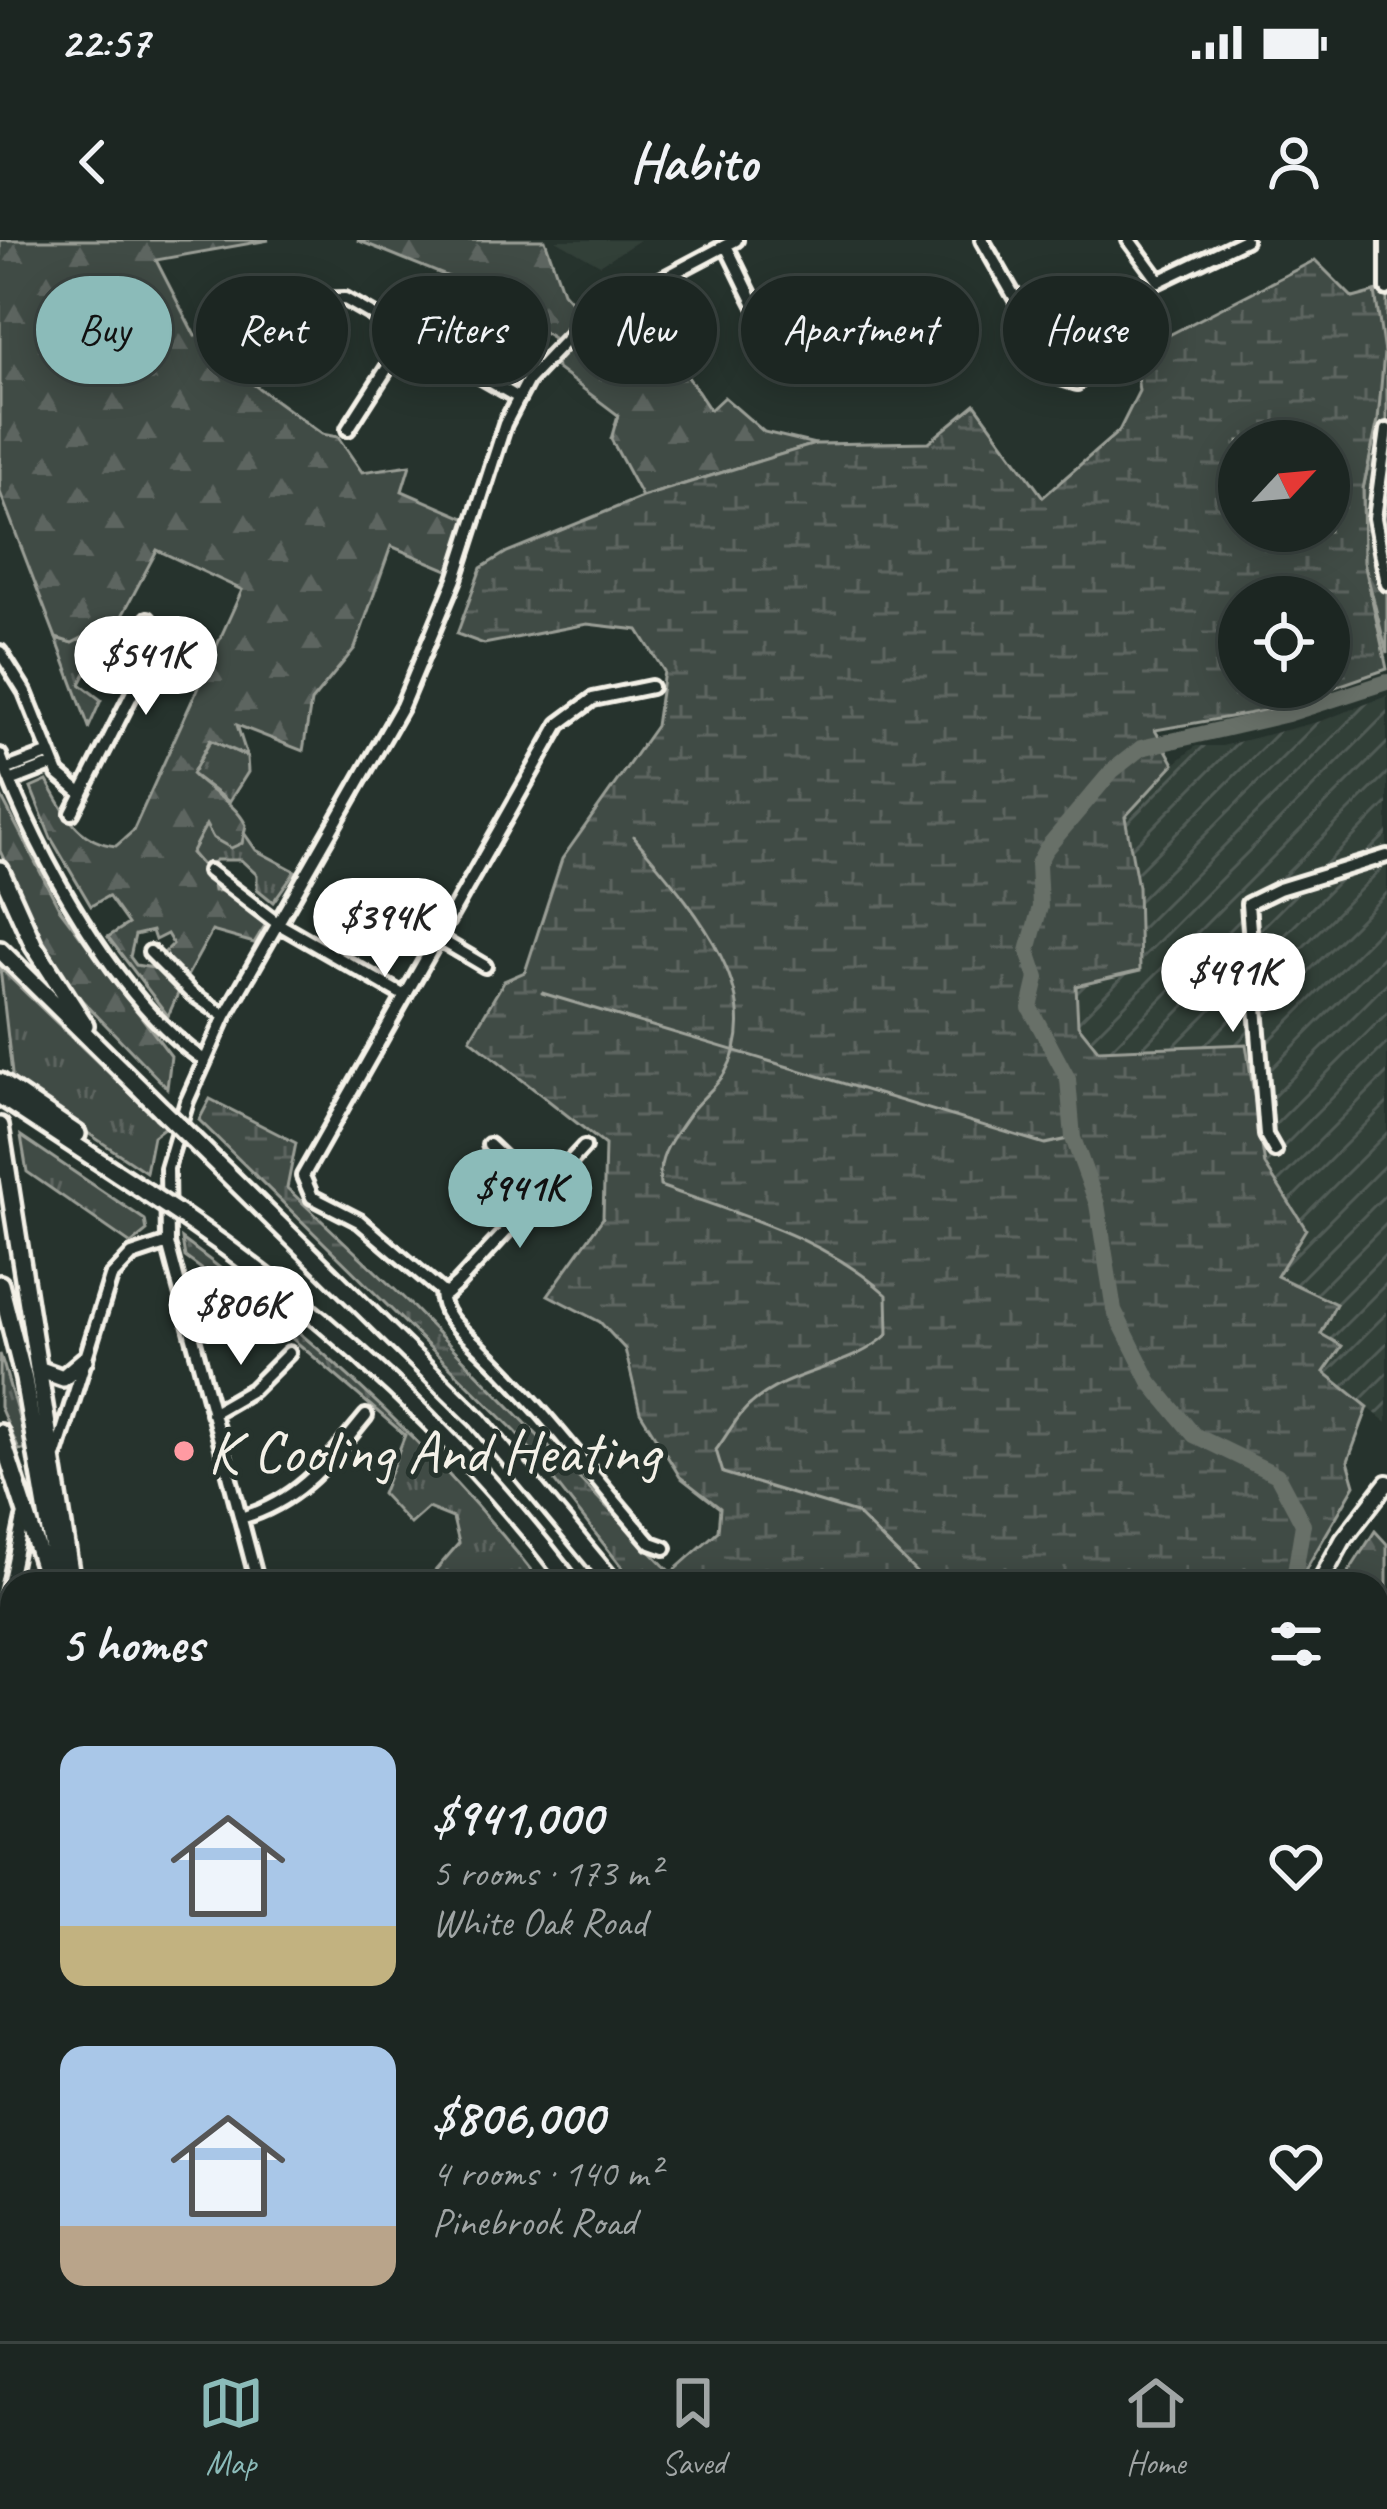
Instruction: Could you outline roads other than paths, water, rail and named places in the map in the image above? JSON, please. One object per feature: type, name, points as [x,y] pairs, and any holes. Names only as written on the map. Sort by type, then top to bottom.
[{"type":"highway","points":[[0,870],[44,963],[100,1049]]},
{"type":"highway","points":[[0,950],[478,1420],[604,1572]]},
{"type":"highway","points":[[0,1082],[25,1105]]},
{"type":"highway","points":[[0,1096],[25,1105],[97,1148],[108,1167],[276,1283],[382,1372],[476,1467],[562,1572]]},
{"type":"highway","points":[[0,1126],[70,1572]]},
{"type":"highway","points":[[0,1284],[24,1379],[57,1572]]},
{"type":"highway","points":[[38,1369],[63,1378],[84,1360]]},
{"type":"highway","points":[[0,1432],[45,1572]]},
{"type":"main road","points":[[1326,1572],[1343,1540],[1387,1484]]},
{"type":"street","points":[[982,240],[1003,277]]},
{"type":"street","points":[[1129,240],[1159,281],[1245,240]]},
{"type":"street","points":[[1387,240],[1387,289]]},
{"type":"street","points":[[255,1572],[168,1243],[164,1196],[170,1154],[204,1060],[422,662],[517,397],[573,329],[731,243],[747,276]]},
{"type":"street","points":[[348,429],[377,384]]},
{"type":"street","points":[[495,384],[517,397]]},
{"type":"street","points":[[1387,430],[1375,518],[1387,584]]},
{"type":"street","points":[[72,813],[153,652],[148,619]]},
{"type":"street","points":[[0,652],[25,692],[63,780],[82,794]]},
{"type":"street","points":[[584,1147],[446,1294],[359,1221],[312,1197],[303,1182],[403,995],[560,724],[593,699],[651,687]]},
{"type":"street","points":[[0,755],[53,873],[101,947],[171,1031],[204,1060]]},
{"type":"street","points":[[8,776],[52,758]]},
{"type":"street","points":[[1275,1151],[1266,1135],[1247,909],[1257,896],[1387,856]]},
{"type":"street","points":[[209,871],[278,923],[403,995]]},
{"type":"street","points":[[436,937],[485,966]]},
{"type":"street","points":[[150,952],[191,993],[225,1016]]},
{"type":"street","points":[[489,1145],[541,1194]]},
{"type":"street","points":[[55,1473],[111,1277],[132,1255],[168,1243]]},
{"type":"street","points":[[441,1291],[443,1311],[516,1383],[651,1543],[664,1548]]},
{"type":"street","points":[[212,1413],[252,1390],[289,1353]]},
{"type":"street","points":[[241,1518],[274,1508],[304,1489],[366,1416]]},
{"type":"street","points":[[16,1572],[23,1538],[17,1479]]},
{"type":"waterway","points":[[1295,1572],[1303,1524],[1277,1475],[1194,1435],[1150,1382],[1114,1310],[1097,1204],[1073,1138],[1068,1079],[1030,1008],[1037,978],[1028,951],[1040,907],[1038,864],[1045,850],[1112,771],[1141,748],[1288,714],[1387,682]]},
{"type":"waterway","points":[[633,836],[715,944],[738,1008],[737,1040],[726,1071],[672,1139],[661,1165],[660,1186],[808,1242],[887,1295],[888,1334],[856,1355],[784,1383],[751,1404],[716,1450],[723,1473],[856,1513],[916,1572]]},
{"type":"waterway","points":[[542,993],[1045,1144],[1073,1138]]},
{"type":"place","name":"K Cooling And Heating","points":[[184,1451]]}]
